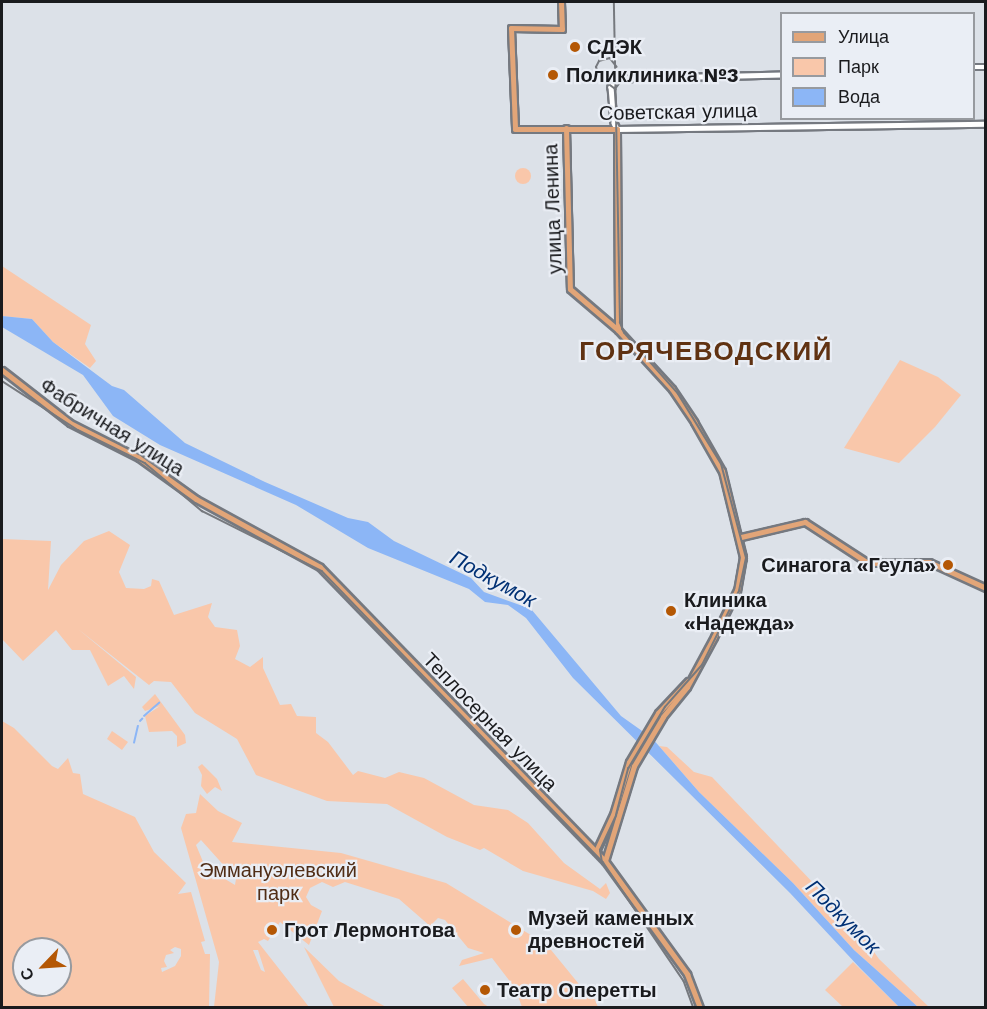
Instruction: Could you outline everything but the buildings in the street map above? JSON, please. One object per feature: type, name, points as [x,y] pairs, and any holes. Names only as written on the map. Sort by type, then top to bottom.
[{"type":"main road","name":"Советская улица","points":[[561,2],[562,29],[511,28],[515,129],[617,129]]},
{"type":"main road","name":"улица Ленина","points":[[566,128],[570,289],[618,330]]},
{"type":"main road","points":[[596,851],[613,815],[631,764],[661,715],[696,671],[741,579],[741,537],[722,471],[672,389],[618,330],[617,129]]},
{"type":"main road","name":"Фабричная улица","points":[[2,370],[59,415],[155,468],[209,507]]},
{"type":"main road","name":"Теплосерная улица","points":[[209,507],[320,567],[605,861],[687,974],[700,1008]]},
{"type":"main road","points":[[741,537],[804,522],[868,563],[929,562],[986,588]]},
{"type":"main road","points":[[605,861],[631,764]]},
{"type":"street","points":[[617,129],[611,87],[616,79],[780,75]]},
{"type":"street","name":"Советская улица","points":[[617,129],[986,124]]},
{"type":"green space","points":[[523,168],[529,170],[531,176],[529,182],[523,184],[517,182],[515,176],[517,170]]},
{"type":"green space","points":[[2,266],[91,325],[85,344],[96,361],[90,368],[53,342],[32,319],[2,316]]},
{"type":"green space","points":[[900,360],[938,377],[961,395],[935,427],[899,463],[844,448]]},
{"type":"green space","points":[[109,531],[130,545],[119,572],[126,588],[144,589],[151,586],[152,579],[159,581],[174,615],[212,603],[208,617],[215,627],[237,630],[240,646],[235,659],[250,667],[263,657],[263,668],[280,705],[291,704],[297,716],[316,717],[316,733],[328,742],[353,775],[358,771],[385,778],[399,772],[424,778],[474,805],[508,810],[528,823],[564,863],[600,889],[606,883],[610,893],[606,899],[593,891],[523,871],[484,848],[480,850],[447,837],[387,804],[327,801],[256,775],[237,739],[195,713],[171,682],[154,681],[149,685],[78,629],[136,677],[134,689],[124,676],[108,686],[90,650],[72,650],[56,630],[23,661],[2,639],[2,539],[51,541],[48,590],[61,565],[84,541]]},
{"type":"green space","points":[[155,694],[185,735],[186,743],[177,747],[177,736],[172,731],[149,732],[145,716],[160,706],[145,711],[142,707]]},
{"type":"green space","points":[[2,721],[14,728],[52,766],[58,769],[68,758],[73,773],[80,774],[83,794],[135,817],[154,852],[186,883],[178,894],[191,892],[205,941],[201,942],[205,954],[210,954],[209,1007],[2,1007]],"holes":[[[175,947],[181,949],[181,956],[175,966],[162,972],[161,968],[167,967],[164,961],[166,955],[174,953],[170,950]]]},
{"type":"green space","points":[[112,731],[128,742],[122,750],[107,739]]},
{"type":"green space","points":[[659,746],[667,747],[694,772],[712,777],[860,932],[879,959],[929,1007],[918,1007],[854,950],[793,883],[699,792]]},
{"type":"green space","points":[[202,764],[217,779],[222,791],[215,787],[207,794],[201,786],[202,775],[198,767]]},
{"type":"green space","name":"Эммануэлевский парк","points":[[200,794],[218,811],[242,823],[232,842],[341,853],[446,883],[547,945],[587,994],[592,993],[598,1007],[522,1007],[515,988],[492,958],[459,966],[462,960],[484,953],[468,948],[445,920],[438,918],[430,926],[399,899],[345,882],[333,887],[322,882],[310,888],[306,897],[311,905],[322,911],[309,945],[280,922],[268,941],[264,939],[258,942],[309,1007],[214,1007],[219,962],[181,828],[186,814],[196,813]],"holes":[[[201,840],[236,879],[235,885],[220,876],[206,880],[198,864],[203,868],[204,864],[196,845]],[[253,950],[258,950],[265,972],[261,970]]]},
{"type":"green space","points":[[304,947],[339,981],[386,1007],[334,1007]]},
{"type":"green space","points":[[853,962],[899,1007],[843,1007],[825,990]]},
{"type":"green space","points":[[463,979],[489,1007],[468,1007],[452,988]]},
{"type":"water","name":"Подкумок","points":[[2,316],[32,319],[53,342],[112,386],[124,390],[185,443],[265,482],[348,518],[368,522],[394,541],[471,578],[484,592],[531,609],[621,716],[652,738],[699,792],[793,883],[854,950],[918,1007],[899,1007],[790,893],[573,678],[526,618],[508,605],[485,602],[469,589],[368,548],[296,505],[160,445],[113,416],[83,375],[2,327]]},
{"type":"waterway","points":[[144,716],[159,703]]},
{"type":"waterway","points":[[134,743],[138,726]]},
{"type":"tram line","points":[[602,863],[600,850],[616,815],[628,769],[665,707],[702,665],[739,591],[746,558],[721,464],[678,394],[624,333],[620,323],[614,2]]},
{"type":"tram line","points":[[616,90],[599,77],[596,67],[599,61],[610,58],[617,67]]},
{"type":"tram line","points":[[2,381],[78,430],[145,463],[202,511],[322,571],[603,862],[684,981],[694,1008]]},
{"type":"place","name":"СДЭК","points":[[575,47]]},
{"type":"place","name":"Поликлиника №3","points":[[553,75]]},
{"type":"place","name":"Синагога «Геула»","points":[[948,565]]},
{"type":"place","name":"Клиника «Надежда»","points":[[671,611]]},
{"type":"place","name":"Грот Лермонтова","points":[[272,930]]},
{"type":"place","name":"Музей каменных древностей","points":[[516,930]]},
{"type":"place","name":"Театр Оперетты","points":[[485,990]]},
{"type":"district","name":"ГОРЯЧЕВОДСКИЙ","points":[[706,352]]}]
